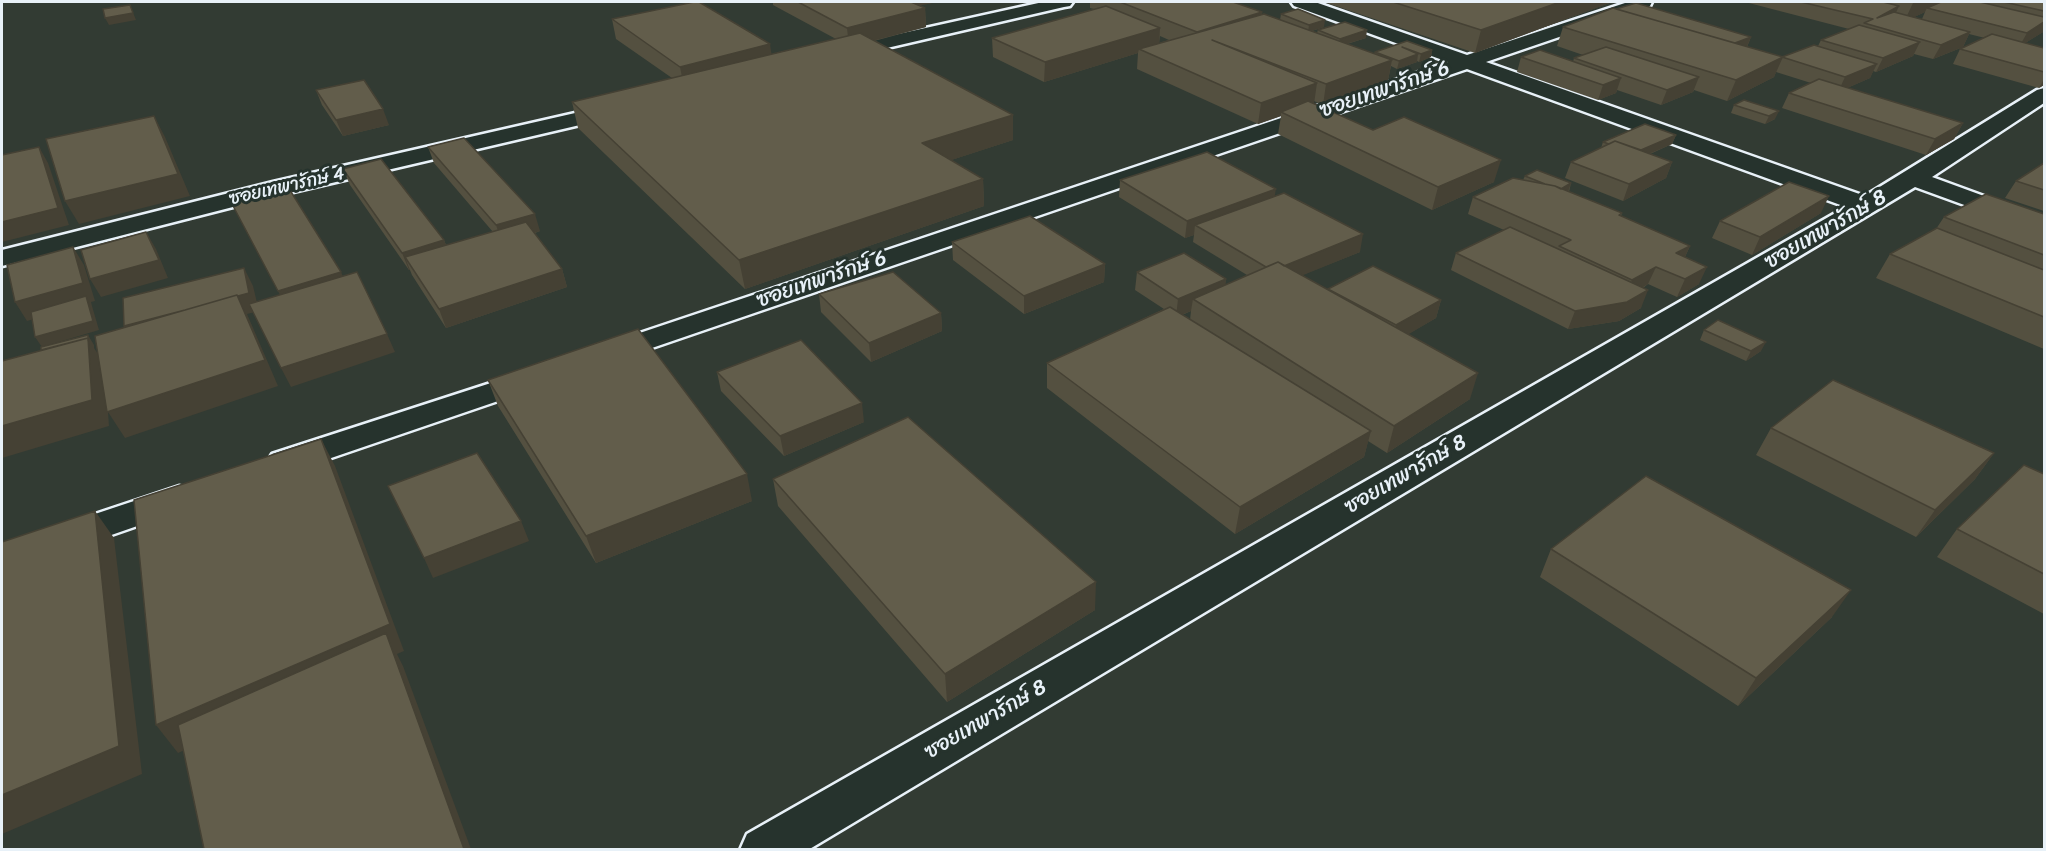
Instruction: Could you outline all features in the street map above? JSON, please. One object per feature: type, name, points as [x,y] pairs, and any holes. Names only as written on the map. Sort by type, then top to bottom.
[{"type":"street","points":[[814,59],[906,36],[1064,2]]},
{"type":"street","points":[[1300,2],[1471,61],[1868,206]]},
{"type":"street","name":"ซอยเทพารักษ์ 6","points":[[262,470],[1644,2]]},
{"type":"street","name":"ซอยเทพารักษ์ 8","points":[[764,849],[1868,206],[2044,94]]},
{"type":"street","name":"ซอยเทพารักษ์ 4","points":[[2,258],[273,189],[644,103]]},
{"type":"street","points":[[1914,178],[1943,191],[2044,226]]},
{"type":"street","points":[[2,559],[207,488]]},
{"type":"building","points":[[699,2],[770,44],[680,67],[612,19]]},
{"type":"building","points":[[798,2],[911,2],[925,8],[847,28]]},
{"type":"building","points":[[1120,2],[1233,2],[1262,12],[1197,32]]},
{"type":"building","points":[[1393,2],[1560,2],[1481,30]]},
{"type":"building","points":[[1801,2],[1883,2],[1899,6],[1877,18],[1894,12],[1970,32],[1941,45],[1864,23],[1873,19]]},
{"type":"building","points":[[1941,2],[1980,2],[2044,17],[2044,22],[2027,33],[1927,8]]},
{"type":"building","points":[[2004,2],[2044,2],[2044,11]]},
{"type":"building","points":[[1636,3],[1751,37],[1735,43],[1616,9]]},
{"type":"building","points":[[130,5],[133,13],[105,18],[103,9]]},
{"type":"building","points":[[1106,6],[1160,28],[1045,62],[992,38]]},
{"type":"building","points":[[1613,8],[1783,57],[1736,80],[1563,27]]},
{"type":"building","points":[[1298,9],[1325,20],[1309,25],[1281,14]]},
{"type":"building","points":[[1264,14],[1392,60],[1326,84],[1212,40],[1317,83],[1261,103],[1139,49]]},
{"type":"building","points":[[1345,22],[1367,30],[1340,39],[1318,30]]},
{"type":"building","points":[[1859,25],[1920,42],[1883,58],[1821,40]]},
{"type":"building","points":[[860,33],[1013,115],[922,143],[983,179],[739,260],[572,102]]},
{"type":"building","points":[[1992,34],[2044,48],[2044,72],[1960,49]]},
{"type":"building","points":[[1407,41],[1432,50],[1421,54],[1402,47],[1418,54],[1399,61],[1375,52]]},
{"type":"building","points":[[1814,45],[1877,64],[1845,77],[1782,57]]},
{"type":"building","points":[[1606,47],[1699,77],[1667,90],[1574,58]]},
{"type":"building","points":[[1540,50],[1621,78],[1603,85],[1521,57]]},
{"type":"building","points":[[1819,79],[1963,123],[1935,139],[1789,93]]},
{"type":"building","points":[[364,80],[383,109],[336,120],[316,90]]},
{"type":"building","points":[[1744,100],[1779,111],[1769,116],[1734,105]]},
{"type":"building","points":[[1308,101],[1373,130],[1404,117],[1501,160],[1438,187],[1281,112]]},
{"type":"building","points":[[154,116],[178,174],[65,201],[46,139]]},
{"type":"building","points":[[1645,124],[1676,135],[1641,150],[1615,141],[1609,144],[1603,142]]},
{"type":"building","points":[[464,138],[535,214],[496,225],[428,147]]},
{"type":"building","points":[[1615,141],[1672,162],[1629,184],[1571,162]]},
{"type":"building","points":[[39,147],[58,208],[2,222],[2,155]]},
{"type":"building","points":[[1207,152],[1276,189],[1187,221],[1120,180]]},
{"type":"building","points":[[381,159],[444,240],[402,253],[343,169]]},
{"type":"building","points":[[2044,163],[2044,190],[2016,181]]},
{"type":"building","points":[[1537,170],[1571,183],[1561,189],[1525,176]]},
{"type":"building","points":[[1513,178],[1555,186],[1622,213],[1619,215],[1690,246],[1676,253],[1707,267],[1685,279],[1656,267],[1632,280],[1559,246],[1571,240],[1473,197]]},
{"type":"building","points":[[1789,182],[1829,196],[1760,237],[1720,221]]},
{"type":"building","points":[[288,187],[341,272],[278,291],[231,202]]},
{"type":"building","points":[[1284,193],[1363,234],[1284,266],[1278,262],[1266,267],[1195,225]]},
{"type":"building","points":[[1986,194],[2044,214],[2044,255],[1944,217]]},
{"type":"building","points":[[1030,216],[1105,264],[1024,296],[952,242]]},
{"type":"building","points":[[526,222],[562,269],[439,309],[405,257]]},
{"type":"building","points":[[1510,227],[1648,290],[1627,302],[1575,311],[1456,253]]},
{"type":"building","points":[[1937,228],[2044,270],[2044,317],[1890,254]]},
{"type":"building","points":[[146,232],[159,260],[90,279],[81,250]]},
{"type":"building","points":[[73,247],[83,283],[15,302],[7,265]]},
{"type":"building","points":[[1184,253],[1226,279],[1178,299],[1137,272]]},
{"type":"building","points":[[1278,262],[1478,373],[1394,426],[1193,299]]},
{"type":"building","points":[[1373,266],[1441,300],[1396,325],[1328,289]]},
{"type":"building","points":[[244,268],[249,293],[124,326],[123,298]]},
{"type":"building","points":[[357,272],[387,334],[281,368],[249,304]]},
{"type":"building","points":[[893,272],[941,313],[869,343],[819,294]]},
{"type":"building","points":[[237,295],[265,360],[107,412],[95,336]]},
{"type":"building","points":[[86,296],[93,321],[35,337],[31,312]]},
{"type":"building","points":[[1170,307],[1371,431],[1240,507],[1047,363]]},
{"type":"building","points":[[1718,320],[1766,342],[1751,351],[1704,330]]},
{"type":"building","points":[[638,329],[747,474],[586,536],[488,380]]},
{"type":"building","points":[[88,335],[88,338],[41,350],[41,347]]},
{"type":"building","points":[[88,338],[92,400],[2,426],[2,361]]},
{"type":"building","points":[[801,340],[862,403],[780,436],[717,372]]},
{"type":"building","points":[[1833,380],[1994,453],[1935,510],[1771,428]]},
{"type":"building","points":[[908,417],[1096,582],[945,674],[773,479]]},
{"type":"building","points":[[321,439],[390,624],[156,725],[134,500]]},
{"type":"building","points":[[477,453],[521,521],[424,558],[388,486]]},
{"type":"building","points":[[2024,465],[2044,474],[2044,574],[1957,529]]},
{"type":"building","points":[[1646,476],[1851,590],[1756,678],[1551,549]]},
{"type":"building","points":[[95,511],[119,746],[2,795],[2,542]]},
{"type":"building","points":[[386,633],[464,849],[204,849],[178,725]]}]
